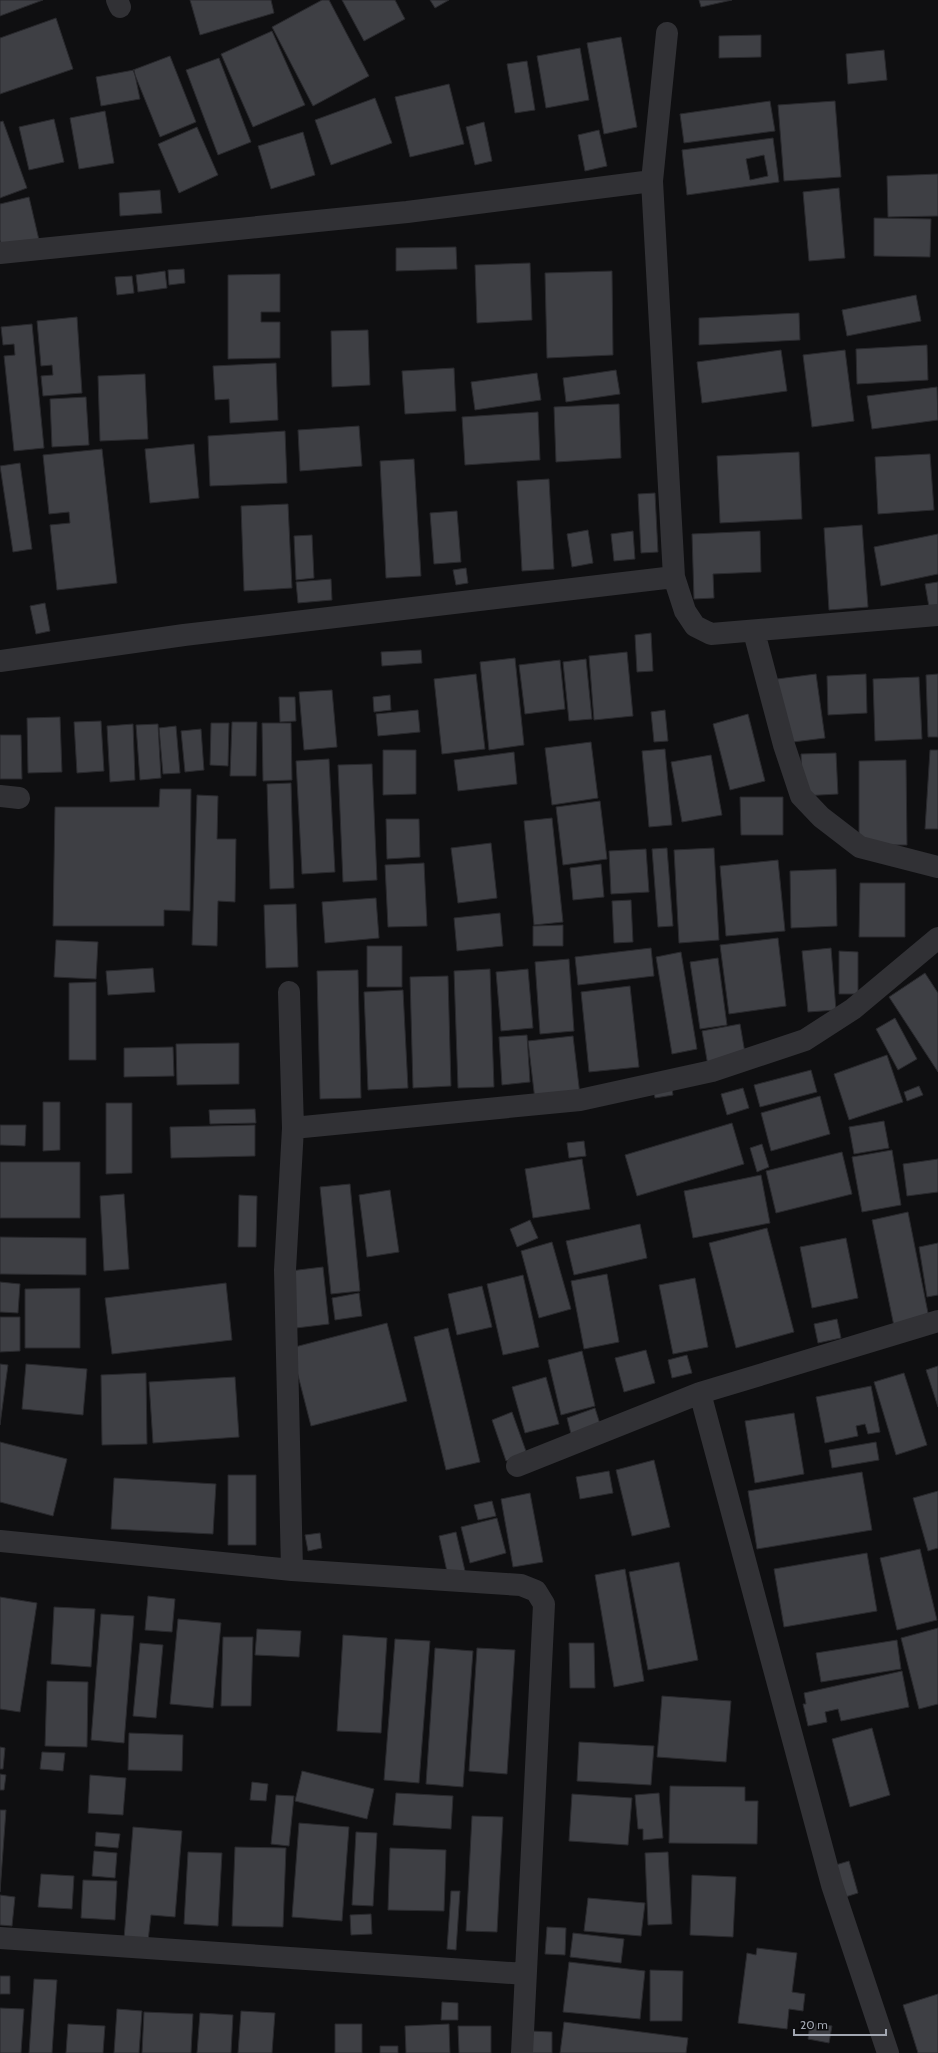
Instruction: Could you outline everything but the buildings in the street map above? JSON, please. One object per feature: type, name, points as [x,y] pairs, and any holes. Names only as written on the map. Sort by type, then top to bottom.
[{"type":"street","points":[[667,33],[652,182],[674,576],[685,611],[695,626],[711,634],[754,632],[938,615]]},
{"type":"street","points":[[0,253],[407,212],[652,182]]},
{"type":"street","points":[[0,661],[192,634],[674,576]]},
{"type":"street","points":[[754,632],[784,745],[801,796],[821,817],[860,847],[938,867]]},
{"type":"street","points":[[293,1128],[580,1100],[712,1071],[805,1040],[853,1009],[938,938]]},
{"type":"street","points":[[289,992],[293,1128],[285,1270],[292,1570]]},
{"type":"street","points":[[517,1466],[700,1393],[938,1321]]},
{"type":"street","points":[[700,1393],[832,1884],[888,2053]]},
{"type":"street","points":[[0,1541],[292,1570],[521,1585],[536,1591],[544,1604],[522,2053]]},
{"type":"street","points":[[0,1938],[525,1974]]}]
